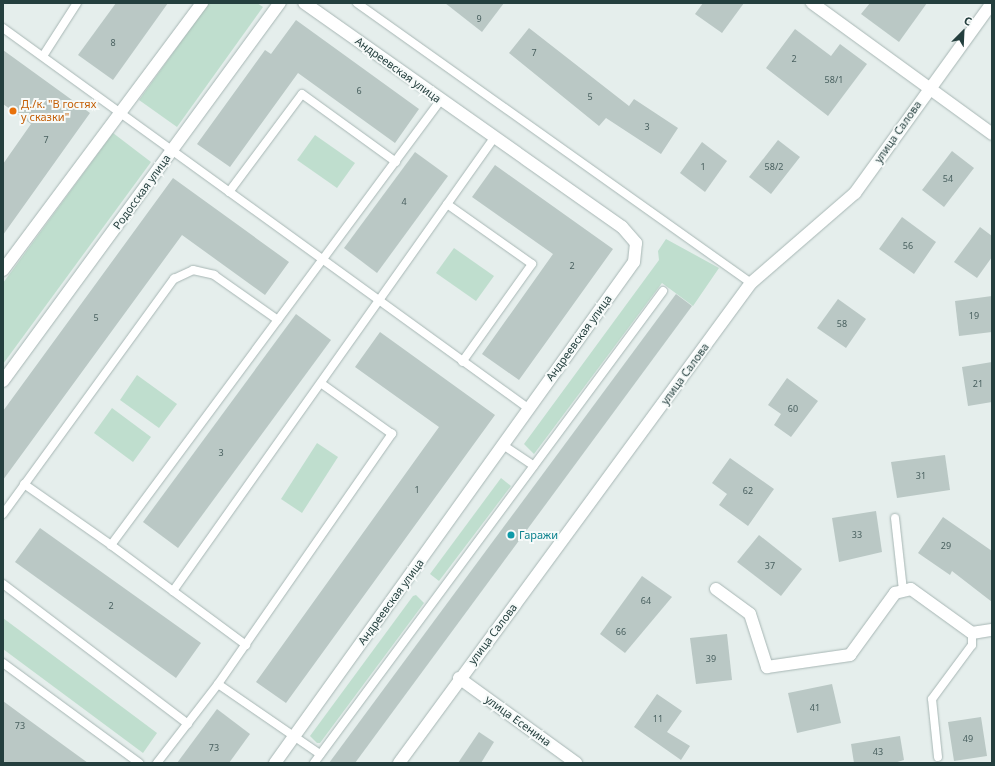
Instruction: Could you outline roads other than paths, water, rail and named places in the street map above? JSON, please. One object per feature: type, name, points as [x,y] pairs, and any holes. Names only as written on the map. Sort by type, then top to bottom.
[{"type":"street","points":[[3,270],[202,3]]},
{"type":"street","name":"Родосская улица","points":[[3,381],[280,3]]},
{"type":"street","name":"Андреевская улица","points":[[275,763],[634,262],[636,243],[622,227],[304,3]]},
{"type":"street","points":[[812,3],[992,134]]},
{"type":"street","name":"улица Салова","points":[[399,763],[751,283],[855,193],[929,88],[992,3]]},
{"type":"street","points":[[716,589],[750,614],[767,667],[850,656],[895,593],[911,589],[972,633],[992,630]]},
{"type":"street","name":"улица Есенина","points":[[460,678],[576,763]]},
{"type":"lane","points":[[43,56],[77,3]]},
{"type":"lane","points":[[357,3],[751,283]]},
{"type":"lane","points":[[3,28],[173,150],[462,362],[528,408]]},
{"type":"lane","points":[[229,192],[302,94],[396,162]]},
{"type":"lane","points":[[111,545],[322,259],[396,162],[440,100]]},
{"type":"lane","points":[[173,591],[322,384],[494,138]]},
{"type":"lane","points":[[447,204],[532,264],[462,362]]},
{"type":"lane","points":[[3,514],[174,279],[193,270],[214,275],[278,320]]},
{"type":"lane","points":[[314,763],[663,291]]},
{"type":"lane","points":[[157,763],[188,724],[246,645],[392,434],[322,384]]},
{"type":"lane","points":[[503,445],[534,466]]},
{"type":"lane","points":[[24,484],[111,545],[246,645]]},
{"type":"lane","points":[[895,518],[902,591]]},
{"type":"lane","points":[[3,584],[188,724]]},
{"type":"lane","points":[[938,756],[932,699],[972,645],[972,633]]},
{"type":"lane","points":[[3,663],[139,763]]},
{"type":"lane","points":[[218,684],[320,754]]},
{"type":"place","name":"Д./к. \"В гостях у сказки\"","points":[[13,111]]},
{"type":"place","name":"Гаражи","points":[[511,535]]}]
